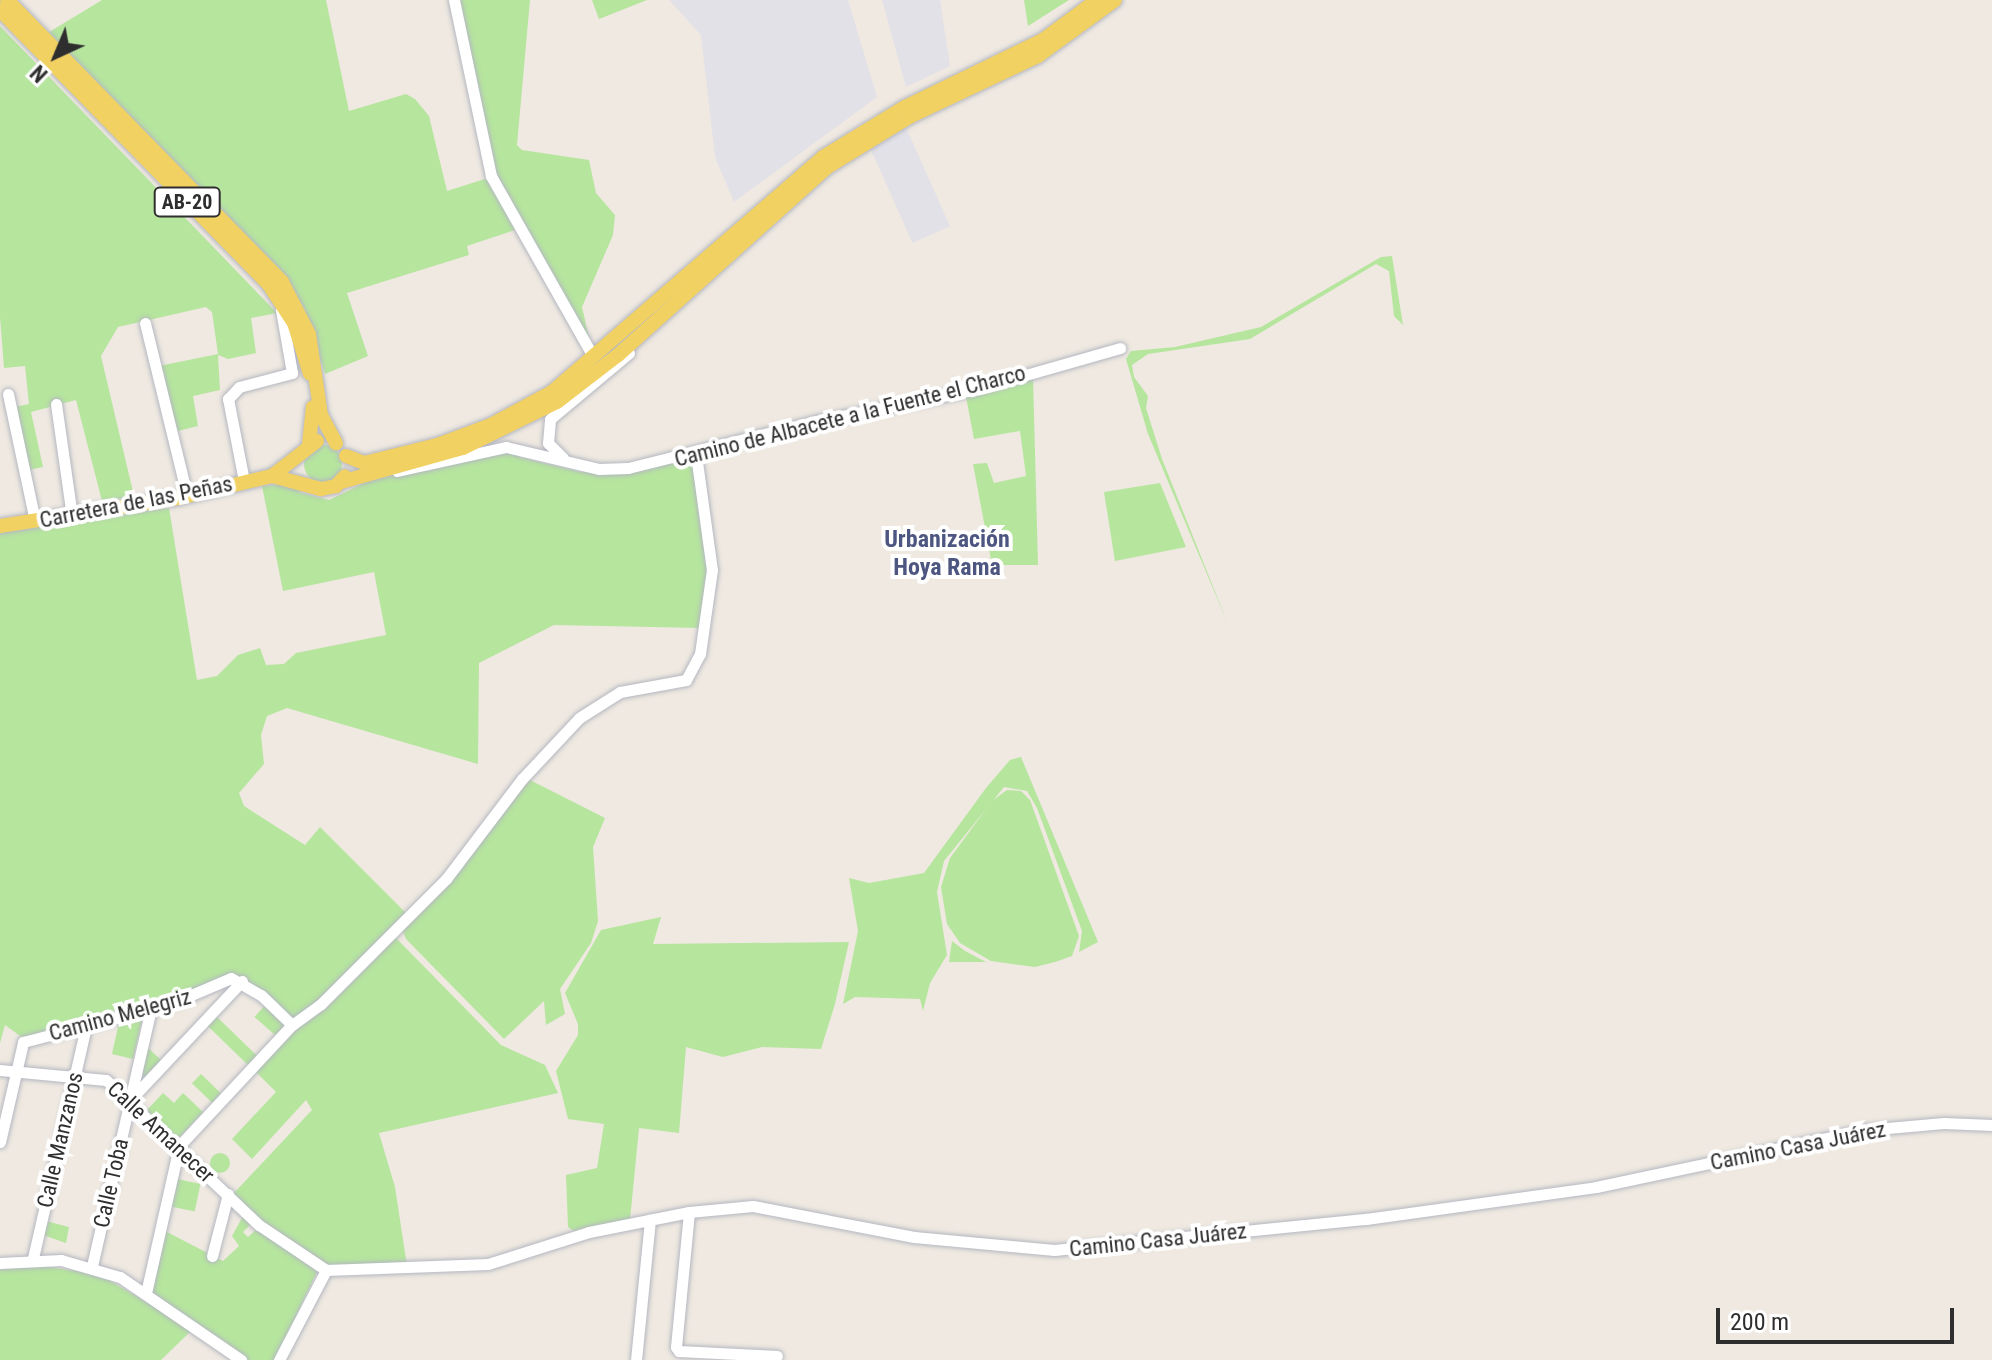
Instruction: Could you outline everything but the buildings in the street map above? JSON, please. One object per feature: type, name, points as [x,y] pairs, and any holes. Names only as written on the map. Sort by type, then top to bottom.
[{"type":"main road","name":"AB-20","points":[[7,0],[282,282],[309,334],[311,435]]},
{"type":"main road","points":[[311,435],[336,443],[346,456],[364,463],[468,435],[530,406],[591,363],[823,157],[905,107],[1043,40],[1097,0]]},
{"type":"main road","points":[[272,476],[329,488],[463,448],[523,422],[576,389],[829,166],[909,117],[1051,48],[1115,0]]},
{"type":"main road","name":"AB-20","points":[[0,10],[280,298],[294,323],[310,376],[311,435]]},
{"type":"main road","points":[[311,435],[336,443]]},
{"type":"main road","points":[[272,476],[311,435]]},
{"type":"main road","points":[[309,484],[299,469],[311,435]]},
{"type":"main road","points":[[341,482],[346,456]]},
{"type":"main road","name":"Carretera de las Peñas","points":[[0,526],[187,495],[272,476]]},
{"type":"street","points":[[454,0],[491,176],[591,353]]},
{"type":"street","points":[[244,481],[228,399],[239,387],[292,373],[281,310]]},
{"type":"street","points":[[145,323],[187,495]]},
{"type":"street","points":[[579,465],[551,447],[547,425],[609,374],[649,327]]},
{"type":"street","name":"Camino de Albacete a la Fuente el Charco","points":[[380,471],[438,465],[506,447],[579,465],[628,468],[696,454],[816,421],[973,390],[1120,348]]},
{"type":"street","points":[[8,394],[35,521]]},
{"type":"street","points":[[56,404],[72,516]]},
{"type":"street","points":[[146,1293],[179,1146],[292,1025],[321,1004],[446,879],[522,779],[599,701],[686,680],[700,654],[712,570],[696,454]]},
{"type":"street","name":"Camino Melegriz","points":[[17,1071],[23,1042],[151,1008],[231,978],[242,981]]},
{"type":"street","points":[[130,1100],[242,981],[292,1025]]},
{"type":"street","name":"Calle Toba","points":[[92,1266],[151,1008]]},
{"type":"street","name":"Calle Manzanos","points":[[33,1258],[87,1023]]},
{"type":"street","name":"Calle Amanecer","points":[[0,1070],[106,1080],[259,1225],[326,1270]]},
{"type":"street","points":[[0,1142],[17,1071]]},
{"type":"street","name":"Camino Casa Juárez","points":[[326,1270],[488,1264],[650,1220],[689,1212],[753,1206],[914,1237],[1054,1250],[1366,1219],[1581,1190],[1865,1130],[1944,1123],[1992,1125]]},
{"type":"street","points":[[212,1256],[228,1194]]},
{"type":"street","points":[[689,1212],[676,1347],[679,1351],[777,1356]]},
{"type":"street","points":[[636,1360],[650,1220]]},
{"type":"street","points":[[0,1263],[33,1258],[92,1266],[146,1293],[241,1360]]},
{"type":"street","points":[[279,1360],[326,1270]]},
{"type":"shaded area","points":[[669,0],[848,0],[877,97],[734,202],[715,157],[701,35]]},
{"type":"shaded area","points":[[882,0],[940,0],[950,66],[906,87]]},
{"type":"shaded area","points":[[904,123],[950,226],[913,243],[867,140]]},
{"type":"green space","points":[[102,0],[326,0],[349,111],[406,94],[415,99],[429,116],[447,191],[488,178],[515,230],[467,246],[469,255],[347,293],[368,356],[325,374],[305,310],[285,281],[46,34]]},
{"type":"green space","points":[[458,0],[530,0],[517,145],[522,150],[589,160],[596,193],[615,215],[613,235],[582,307],[589,338],[492,172]]},
{"type":"green space","points":[[592,0],[647,0],[599,19]]},
{"type":"green space","points":[[1024,0],[1069,0],[1028,26]]},
{"type":"green space","points":[[0,26],[277,313],[251,318],[256,353],[228,359],[218,355],[220,390],[193,396],[198,426],[178,431],[159,366],[218,354],[212,312],[206,307],[118,327],[101,356],[134,496],[102,501],[76,400],[31,412],[43,467],[29,470],[15,407],[29,404],[25,366],[4,368],[0,317]]},
{"type":"green space","points":[[1392,256],[1403,325],[1394,316],[1389,271],[1376,264],[1250,339],[1148,354],[1132,365],[1134,377],[1148,396],[1146,408],[1162,459],[1228,624],[1148,434],[1126,359],[1131,351],[1175,347],[1261,327],[1381,257]]},
{"type":"green space","points":[[1033,377],[1038,565],[992,565],[973,464],[987,463],[994,483],[1026,476],[1020,431],[974,439],[966,397]]},
{"type":"green space","points":[[323,445],[337,450],[342,464],[337,478],[323,483],[309,478],[304,464],[309,450]]},
{"type":"green space","points":[[516,450],[519,457],[581,472],[692,462],[708,579],[700,628],[554,625],[479,663],[478,764],[287,708],[267,716],[261,735],[264,764],[239,793],[244,806],[305,845],[320,827],[407,914],[301,1017],[288,1018],[246,980],[23,1038],[5,1025],[0,1043],[0,533],[169,508],[197,680],[217,676],[238,655],[260,648],[266,665],[284,664],[296,653],[386,635],[374,572],[283,591],[262,486],[291,484],[301,493],[329,500],[373,479]]},
{"type":"green space","points":[[1160,483],[1186,547],[1115,561],[1104,492]]},
{"type":"green space","points":[[1021,757],[1098,942],[1079,952],[1082,931],[1037,808],[1027,791],[1004,787],[944,861],[937,892],[947,955],[930,983],[923,1011],[920,999],[855,997],[843,1004],[858,931],[849,878],[869,883],[924,873],[986,788],[1010,760]]},
{"type":"green space","points":[[528,779],[605,818],[593,847],[598,921],[591,943],[560,989],[565,1014],[546,1025],[544,1001],[504,1039],[406,939],[402,929],[472,855]]},
{"type":"green space","points":[[1007,790],[1021,791],[1030,800],[1079,936],[1072,956],[1035,967],[991,961],[960,943],[947,924],[941,887],[950,858],[992,801]]},
{"type":"green space","points":[[661,917],[653,944],[849,942],[835,1004],[821,1049],[762,1047],[723,1057],[686,1047],[679,1133],[639,1128],[630,1220],[574,1231],[568,1227],[566,1175],[597,1168],[604,1124],[568,1119],[556,1071],[578,1035],[578,1024],[565,993],[601,930]]},
{"type":"green space","points":[[394,936],[501,1045],[545,1065],[558,1093],[379,1133],[395,1187],[407,1266],[329,1266],[276,1236],[234,1193],[312,1110],[306,1100],[252,1159],[232,1139],[276,1092],[256,1072],[290,1033]]},
{"type":"green space","points":[[952,941],[965,951],[986,962],[949,962]]},
{"type":"green space","points":[[265,1005],[286,1023],[276,1035],[255,1017]]},
{"type":"green space","points":[[143,1016],[133,1059],[112,1054],[120,1018]]},
{"type":"green space","points":[[216,1016],[257,1056],[248,1065],[207,1025]]},
{"type":"green space","points":[[147,1047],[161,1060],[145,1077],[140,1073]]},
{"type":"green space","points":[[201,1074],[221,1093],[212,1103],[192,1083]]},
{"type":"green space","points":[[163,1093],[174,1103],[183,1093],[203,1112],[178,1139],[147,1110]]},
{"type":"green space","points":[[216,1153],[224,1153],[230,1163],[224,1173],[216,1173],[210,1167],[210,1159]]},
{"type":"green space","points":[[177,1179],[200,1184],[195,1211],[171,1206]]},
{"type":"green space","points":[[243,1216],[251,1224],[243,1232],[248,1237],[258,1228],[317,1272],[275,1360],[247,1360],[151,1292],[165,1231],[223,1261],[239,1246],[232,1236]]},
{"type":"green space","points":[[46,1221],[69,1227],[66,1243],[43,1235]]},
{"type":"green space","points":[[31,1264],[100,1275],[193,1329],[161,1360],[0,1360],[0,1269]]},
{"type":"district","name":"Urbanización Hoya Rama","points":[[947,554]]}]
